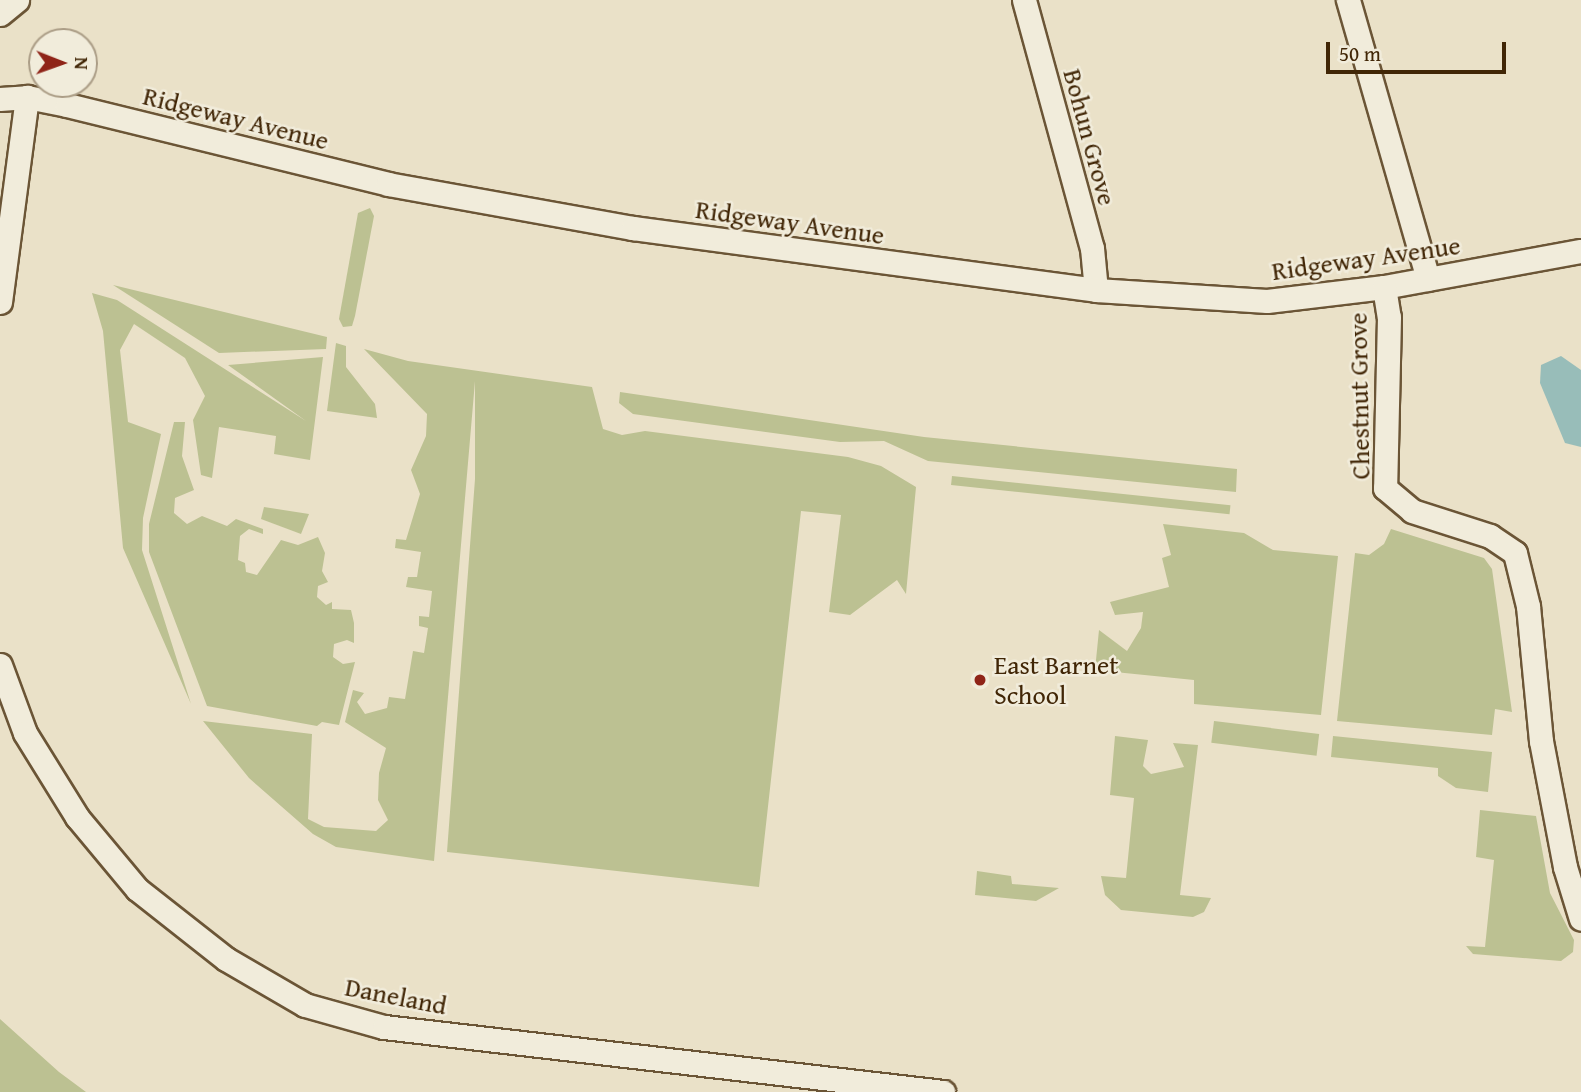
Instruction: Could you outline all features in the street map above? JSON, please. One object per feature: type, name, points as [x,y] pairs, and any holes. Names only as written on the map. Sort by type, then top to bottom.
[{"type":"street","points":[[0,14],[17,0]]},
{"type":"street","name":"Bohun Grove","points":[[1024,0],[1092,248],[1096,290]]},
{"type":"street","points":[[1348,0],[1428,279]]},
{"type":"street","points":[[0,302],[27,97]]},
{"type":"street","name":"Ridgeway Avenue","points":[[0,99],[27,97],[362,178],[633,228],[1096,290],[1267,301],[1384,287],[1581,251]]},
{"type":"street","name":"Chestnut Grove","points":[[1384,287],[1389,317],[1385,488],[1412,511],[1490,536],[1515,553],[1528,606],[1541,741],[1565,867],[1581,919]]},
{"type":"street","name":"Daneland","points":[[0,666],[25,733],[77,817],[137,889],[226,959],[306,1005],[384,1027],[943,1092]]},
{"type":"green space","points":[[370,208],[374,216],[355,316],[352,326],[343,327],[339,319],[358,213]]},
{"type":"green space","points":[[113,285],[327,337],[326,349],[219,353]]},
{"type":"green space","points":[[92,293],[117,300],[306,421],[228,365],[323,357],[310,460],[274,454],[276,436],[219,427],[212,478],[201,475],[193,420],[205,396],[185,358],[134,324],[120,350],[128,422],[161,434],[143,518],[142,550],[191,704],[123,548],[103,331]]},
{"type":"green space","points":[[336,343],[346,346],[346,367],[375,404],[377,418],[327,411]]},
{"type":"green space","points":[[364,349],[408,361],[592,387],[603,429],[622,435],[645,431],[848,457],[881,466],[916,487],[906,594],[897,580],[850,615],[829,612],[841,515],[801,511],[759,887],[447,852],[475,479],[475,381],[434,861],[336,847],[313,834],[249,778],[203,721],[312,734],[308,819],[324,827],[376,831],[388,820],[378,800],[379,773],[386,748],[345,722],[353,690],[364,693],[357,702],[365,714],[387,708],[389,697],[405,699],[413,651],[424,653],[428,628],[419,626],[419,616],[429,617],[432,591],[406,587],[408,577],[417,577],[421,552],[395,548],[396,539],[406,540],[420,494],[411,470],[426,436],[427,414]]},
{"type":"green space","points":[[620,392],[924,437],[1237,469],[1236,492],[928,461],[884,441],[840,442],[633,414],[619,403]]},
{"type":"green space","points":[[174,422],[185,422],[182,456],[194,490],[175,498],[174,513],[187,524],[202,516],[227,526],[236,519],[263,529],[263,534],[249,529],[240,536],[238,560],[245,563],[246,572],[257,575],[281,540],[298,545],[318,537],[325,553],[322,571],[328,582],[318,586],[317,597],[326,605],[332,602],[332,609],[351,610],[354,623],[354,643],[347,640],[334,644],[333,657],[343,664],[355,662],[339,725],[322,722],[317,726],[207,706],[149,552],[149,524]]},
{"type":"green space","points":[[952,476],[1230,505],[1230,514],[951,485]]},
{"type":"green space","points":[[264,507],[309,514],[301,534],[261,519]]},
{"type":"green space","points":[[1163,524],[1244,533],[1273,550],[1338,556],[1321,715],[1194,704],[1194,680],[1095,670],[1099,630],[1127,651],[1141,628],[1143,612],[1115,615],[1110,602],[1169,587],[1162,558],[1171,555]]},
{"type":"green space","points":[[1391,529],[1484,558],[1492,569],[1512,712],[1495,709],[1492,735],[1337,721],[1355,553],[1369,555],[1384,544]]},
{"type":"green space","points":[[1214,721],[1319,734],[1317,756],[1211,743]]},
{"type":"green space","points":[[1115,736],[1148,740],[1143,766],[1151,774],[1184,767],[1173,743],[1198,745],[1180,895],[1211,898],[1204,912],[1193,917],[1121,910],[1105,895],[1101,876],[1126,878],[1134,798],[1110,795]]},
{"type":"green space","points":[[1333,736],[1492,752],[1488,792],[1456,788],[1438,776],[1438,768],[1331,757]]},
{"type":"green space","points":[[1480,810],[1536,816],[1550,893],[1574,940],[1573,952],[1561,961],[1473,954],[1466,946],[1485,947],[1494,860],[1476,857]]},
{"type":"green space","points":[[977,871],[1011,876],[1012,884],[1059,888],[1036,901],[975,895]]},
{"type":"green space","points":[[0,1019],[59,1072],[86,1092],[0,1092]]},
{"type":"water","points":[[1561,356],[1581,370],[1581,447],[1565,443],[1540,383],[1541,365]]},
{"type":"place","name":"East Barnet School","points":[[980,680]]}]
